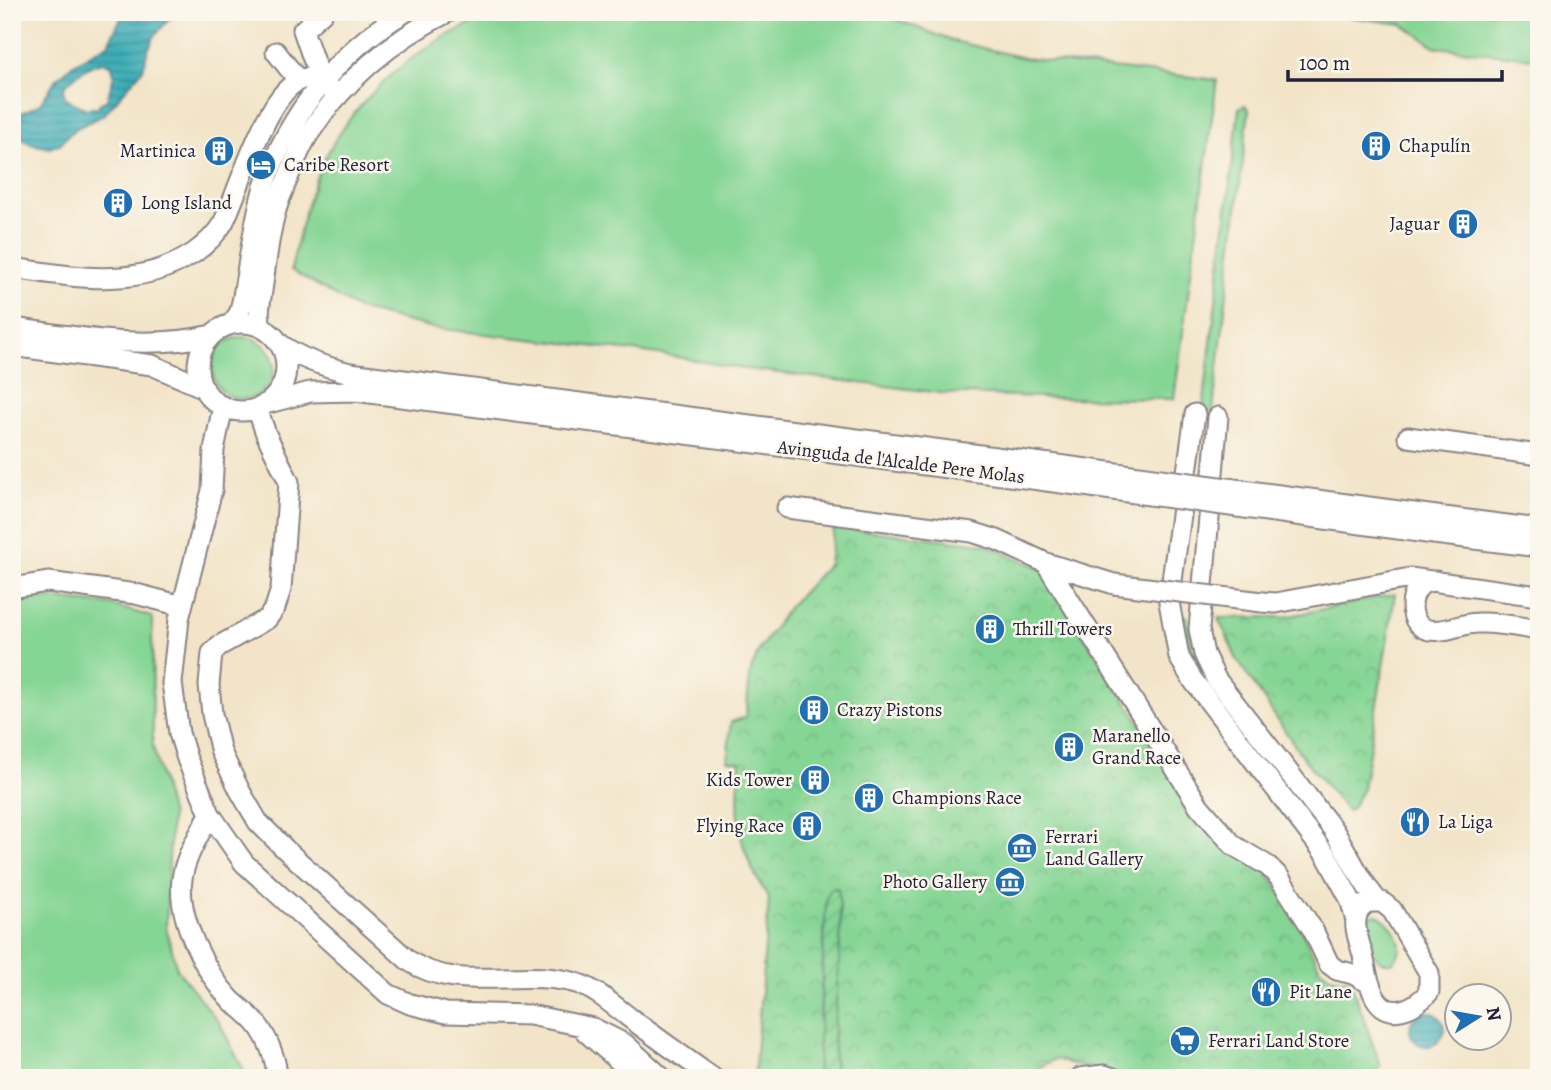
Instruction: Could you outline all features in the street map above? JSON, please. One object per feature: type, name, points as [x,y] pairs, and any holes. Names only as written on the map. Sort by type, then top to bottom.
[{"type":"street","points":[[321,82],[303,30],[323,12]]},
{"type":"street","points":[[12,328],[157,344],[212,335],[231,324],[239,314],[242,302],[265,185],[286,135],[321,82],[375,32],[405,12]]},
{"type":"street","points":[[261,327],[260,303],[279,200],[308,135],[338,96],[390,47],[448,12]]},
{"type":"street","points":[[276,52],[298,80]]},
{"type":"street","points":[[12,268],[105,279],[149,272],[180,261],[196,251],[222,225],[262,126],[278,102],[298,80],[311,78],[321,82],[338,96]]},
{"type":"street","points":[[12,346],[152,365],[204,388],[223,406],[240,410],[261,406],[274,397],[285,377],[284,355],[280,344],[272,334],[261,327],[246,323],[231,324]]},
{"type":"street","points":[[204,388],[199,372],[200,356],[212,335]]},
{"type":"street","name":"Avinguda de l'Alcalde Pere Molas","points":[[280,344],[315,364],[350,373],[1435,525],[1539,547]]},
{"type":"street","name":"Avinguda de l'Alcalde Pere Molas","points":[[261,406],[310,392],[355,391],[1049,472]]},
{"type":"street","points":[[223,406],[214,450],[212,490],[182,606],[172,683],[179,733],[210,814],[244,863],[388,994],[410,1004],[446,1013],[519,1014],[567,1022],[586,1031],[618,1060],[661,1078]]},
{"type":"street","points":[[261,406],[266,434],[289,482],[281,589],[275,608],[267,619],[219,646],[212,653],[209,685],[212,715],[221,752],[258,822],[409,961],[423,970],[454,978],[541,978],[578,984],[605,1000],[713,1078]]},
{"type":"street","points":[[1195,414],[1197,422],[1205,427],[1212,426],[1217,417],[1208,530],[1200,641],[1209,668],[1332,828],[1349,853],[1368,891],[1392,909],[1429,973],[1429,992],[1418,1004],[1406,1010],[1394,1010],[1377,1000],[1369,983],[1350,900],[1326,855],[1192,679],[1179,657],[1169,602],[1195,414]]},
{"type":"street","points":[[1408,437],[1539,455]]},
{"type":"street","points":[[787,508],[972,532],[997,540],[1046,563],[1114,584],[1262,603],[1311,598],[1401,579],[1436,580],[1539,596]]},
{"type":"street","name":"Avinguda de l'Alcalde Pere Molas","points":[[1435,525],[1539,529]]},
{"type":"street","points":[[1179,527],[1208,530]]},
{"type":"street","points":[[1046,563],[1199,806],[1233,845],[1268,866],[1279,877],[1313,930],[1329,964],[1369,983]]},
{"type":"street","points":[[1174,564],[1205,568]]},
{"type":"street","points":[[1436,580],[1424,583],[1415,594],[1413,617],[1423,629],[1434,631],[1478,622],[1539,630]]},
{"type":"street","points":[[12,588],[48,582],[136,594],[182,606]]},
{"type":"street","points":[[210,814],[193,847],[182,878],[183,906],[193,940],[207,968],[230,999],[256,1023],[268,1044],[277,1078]]},
{"type":"street","points":[[1356,921],[1363,906],[1378,901]]},
{"type":"street","points":[[1080,1078],[1087,1075],[1113,1078]]},
{"type":"green space","points":[[497,12],[877,12],[950,40],[1024,58],[1217,80],[1174,399],[941,393],[738,368],[659,354],[433,328],[358,309],[291,270],[314,185],[325,158],[347,123],[374,91],[422,51]]},
{"type":"green space","points":[[1308,12],[1539,12],[1539,59],[1436,47],[1402,24]]},
{"type":"green space","points":[[1245,105],[1249,110],[1212,418],[1207,422],[1202,418],[1239,108]]},
{"type":"green space","points":[[237,337],[249,337],[265,346],[272,356],[272,380],[265,390],[249,399],[237,399],[226,394],[217,385],[212,374],[212,362],[217,351],[226,342]]},
{"type":"green space","points":[[834,527],[985,544],[1042,569],[1168,768],[1263,867],[1291,907],[1320,969],[1333,978],[1350,980],[1381,1067],[1370,1078],[1126,1078],[1055,1059],[1038,1068],[1029,1078],[754,1078],[769,898],[744,848],[738,800],[740,762],[727,760],[731,722],[746,717],[750,673],[759,650],[788,608],[829,564]]},
{"type":"green space","points":[[1395,594],[1363,789],[1347,811],[1304,759],[1236,658],[1219,618],[1285,617]]},
{"type":"green space","points":[[32,597],[108,604],[152,617],[153,746],[171,816],[166,927],[177,969],[220,1024],[244,1071],[244,1078],[12,1078],[12,600]]},
{"type":"green space","points":[[1177,617],[1187,617],[1193,650],[1332,834],[1365,897],[1360,903],[1187,659]]},
{"type":"green space","points":[[838,888],[840,941],[834,1072],[833,1078],[817,1078],[826,900],[830,889]]},
{"type":"green space","points":[[1375,914],[1388,922],[1397,935],[1400,950],[1392,962],[1381,962],[1370,950],[1364,922]]},
{"type":"water","points":[[124,12],[176,12],[155,35],[143,69],[104,115],[75,129],[60,144],[50,148],[24,140],[15,128],[17,115],[40,104],[54,82],[72,65],[108,44]],"holes":[[[103,62],[112,66],[114,75],[107,100],[99,104],[99,107],[87,109],[66,99],[63,89],[81,72]]]},
{"type":"water","points":[[1427,1012],[1442,1021],[1442,1037],[1439,1041],[1427,1046],[1415,1041],[1410,1029],[1415,1017]]},
{"type":"place","name":"Chapulín","points":[[1376,146]]},
{"type":"place","name":"Martinica","points":[[219,151]]},
{"type":"place","name":"Caribe Resort","points":[[261,165]]},
{"type":"place","name":"Long Island","points":[[118,203]]},
{"type":"place","name":"Jaguar","points":[[1463,224]]},
{"type":"place","name":"Thrill Towers","points":[[990,629]]},
{"type":"place","name":"Crazy Pistons","points":[[814,710]]},
{"type":"place","name":"Maranello Grand Race","points":[[1069,747]]},
{"type":"place","name":"Kids Tower","points":[[815,780]]},
{"type":"place","name":"Champions Race","points":[[869,798]]},
{"type":"place","name":"La Liga","points":[[1415,822]]},
{"type":"place","name":"Flying Race","points":[[807,826]]},
{"type":"place","name":"Ferrari Land Gallery","points":[[1022,848]]},
{"type":"place","name":"Photo Gallery","points":[[1010,882]]},
{"type":"place","name":"Pit Lane","points":[[1266,992]]},
{"type":"place","name":"Ferrari Land Store","points":[[1185,1041]]}]
